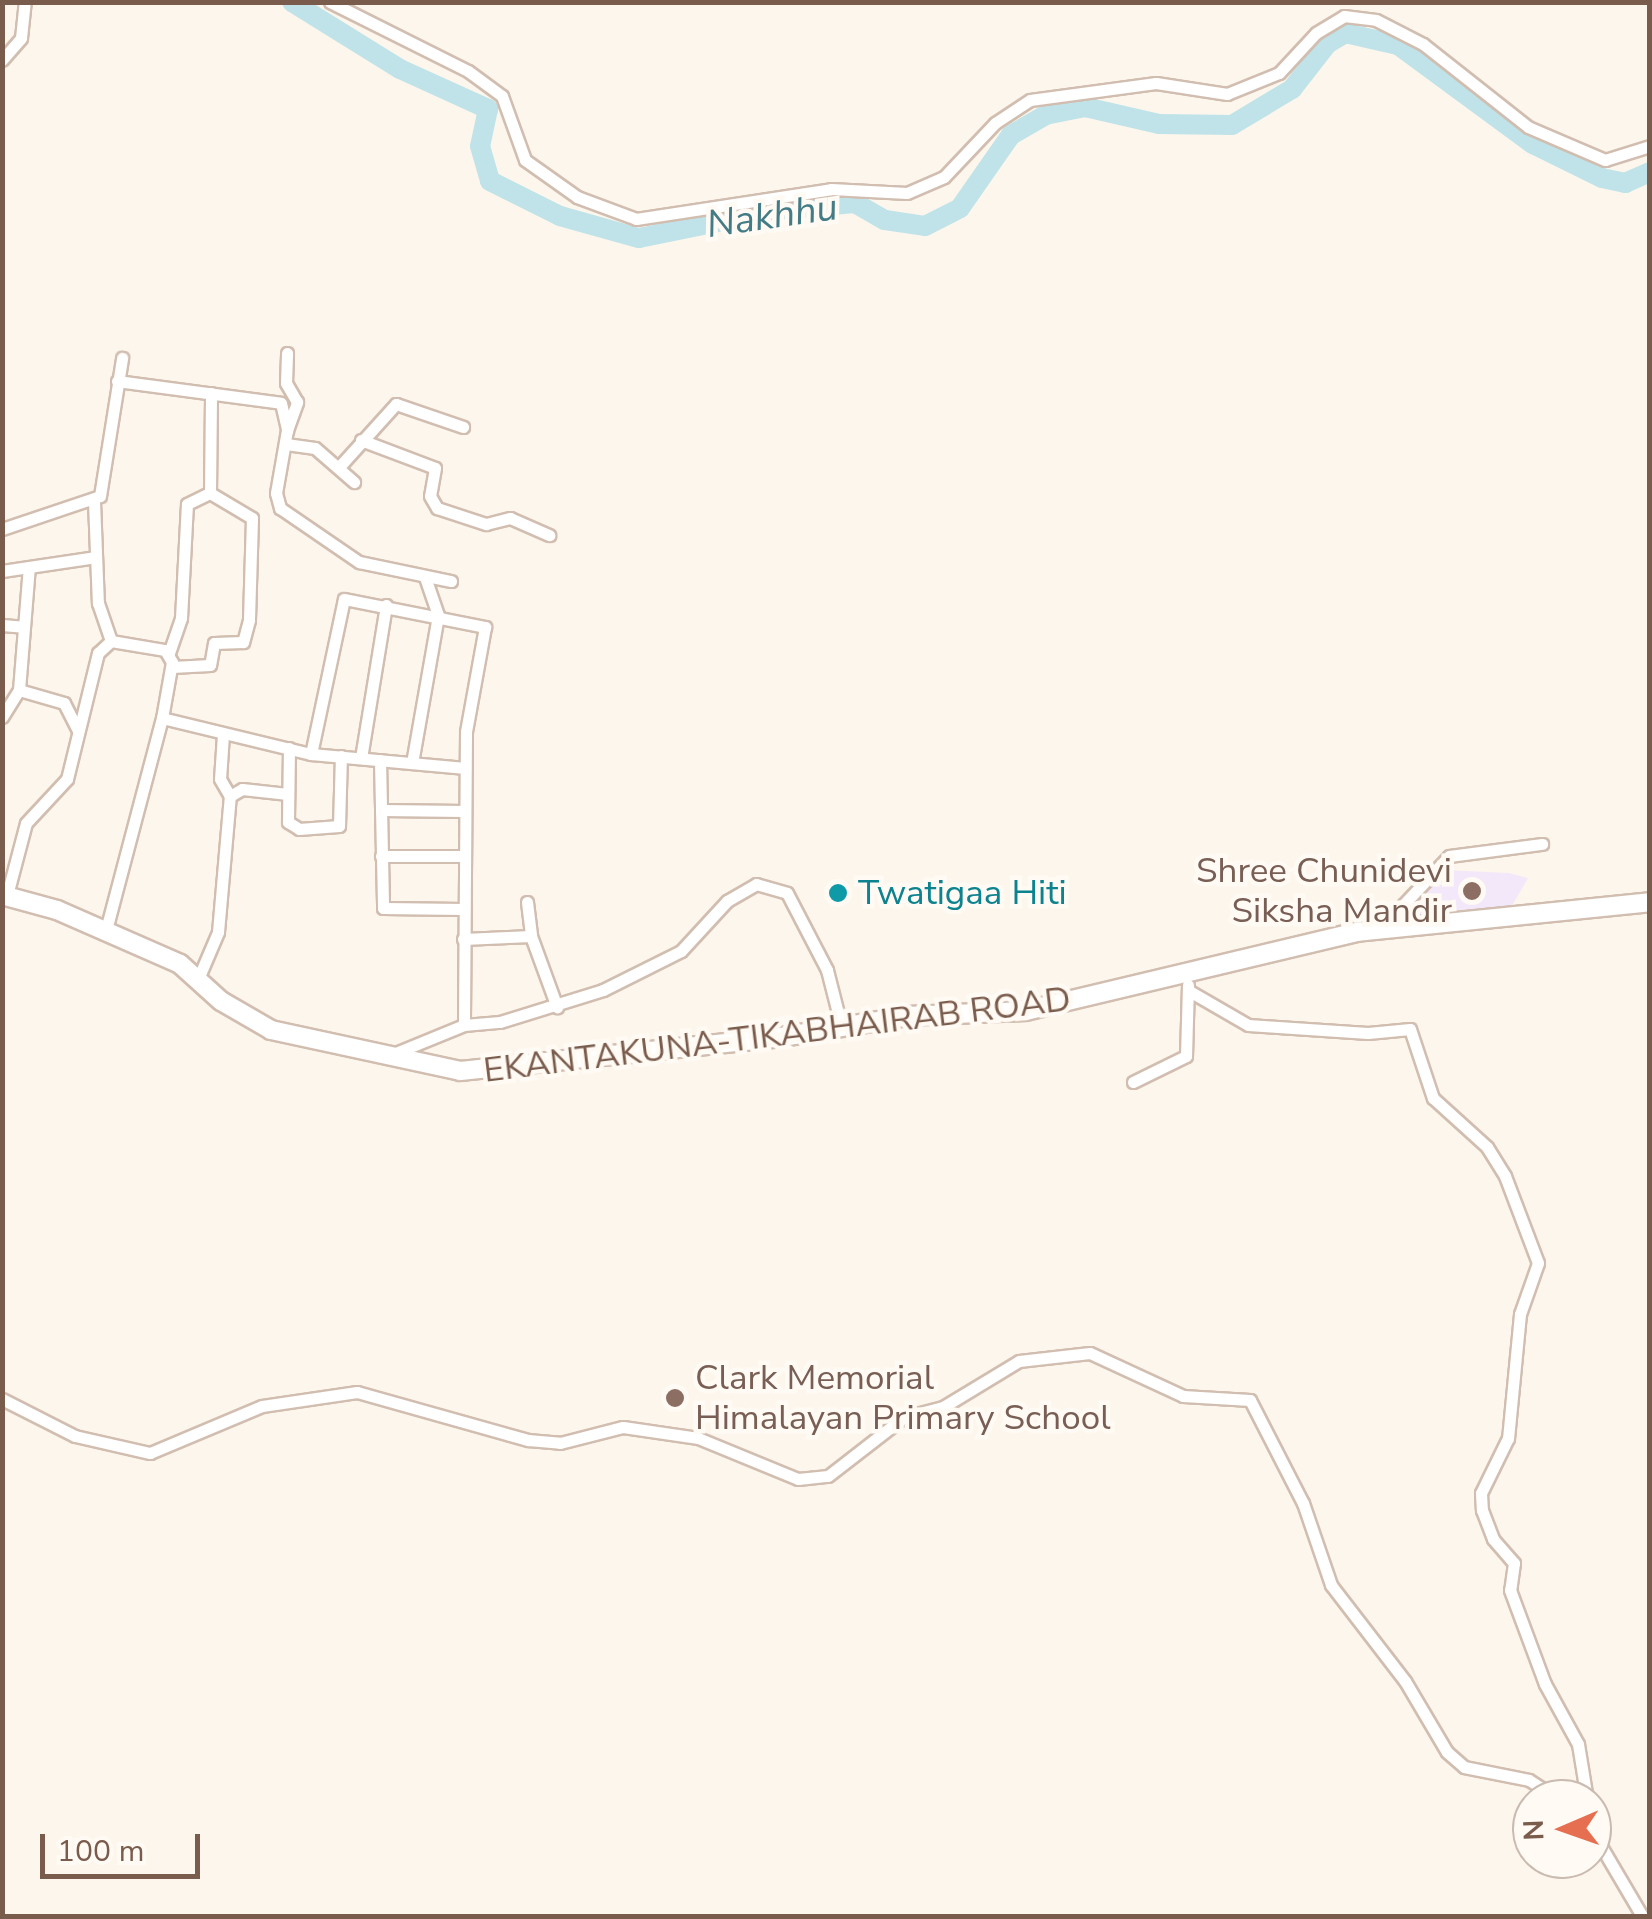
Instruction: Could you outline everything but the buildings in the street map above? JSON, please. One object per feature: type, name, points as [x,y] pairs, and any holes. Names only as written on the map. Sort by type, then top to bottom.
[{"type":"main road","name":"EKANTAKUNA-TIKABHAIRAB ROAD","points":[[4,895],[106,930],[180,964],[221,1001],[271,1030],[460,1071],[509,1070],[842,1025],[1026,1010],[1182,983],[1397,926],[1531,919],[1650,902]]},
{"type":"street","points":[[2,60],[21,38],[25,2]]},
{"type":"street","points":[[330,2],[468,71],[502,96],[524,160],[577,198],[636,219],[831,189],[907,193],[944,177],[995,123],[1030,100],[1156,84],[1227,94],[1279,73],[1316,33],[1344,16],[1376,20],[1423,44],[1528,127],[1604,160],[1650,146]]},
{"type":"street","points":[[287,352],[286,383],[297,402],[287,430]]},
{"type":"street","points":[[2,529],[94,501],[103,490],[122,358]]},
{"type":"street","points":[[117,382],[282,403],[287,430],[276,493],[280,508],[360,562],[451,581]]},
{"type":"street","points":[[210,494],[211,393]]},
{"type":"street","points":[[339,466],[402,403],[462,427]]},
{"type":"street","points":[[362,440],[436,468],[430,496],[437,508],[486,524],[510,518],[549,535]]},
{"type":"street","points":[[286,444],[316,448],[354,482]]},
{"type":"street","points":[[106,930],[172,667],[170,653],[181,618],[188,504],[210,494]]},
{"type":"street","points":[[172,667],[210,666],[214,644],[243,642],[249,620],[252,518],[210,494]]},
{"type":"street","points":[[94,501],[98,603],[111,641]]},
{"type":"street","points":[[2,572],[96,557]]},
{"type":"street","points":[[2,716],[19,690],[29,567]]},
{"type":"street","points":[[412,763],[438,615],[425,577]]},
{"type":"street","points":[[312,754],[338,606],[350,597],[485,626],[465,768],[464,1026]]},
{"type":"street","points":[[361,758],[386,605]]},
{"type":"street","points":[[2,625],[23,627]]},
{"type":"street","points":[[111,641],[170,653]]},
{"type":"street","points":[[4,895],[22,833],[66,779],[98,653],[111,641]]},
{"type":"street","points":[[19,690],[64,703],[78,730]]},
{"type":"street","points":[[162,718],[312,754],[465,768]]},
{"type":"street","points":[[198,979],[218,932],[230,796],[220,779],[222,734]]},
{"type":"street","points":[[289,748],[292,827],[339,826],[341,756]]},
{"type":"street","points":[[380,760],[383,908],[463,909]]},
{"type":"street","points":[[230,796],[242,789],[288,794]]},
{"type":"street","points":[[381,810],[464,811]]},
{"type":"street","points":[[1397,926],[1403,904],[1449,856],[1542,844]]},
{"type":"street","points":[[381,856],[464,856]]},
{"type":"street","points":[[393,1054],[464,1026],[557,1007],[680,951],[727,901],[769,884],[787,894],[827,970],[842,1025]]},
{"type":"street","points":[[527,902],[531,936],[557,1007]]},
{"type":"street","points":[[463,939],[531,936]]},
{"type":"street","points":[[1133,1082],[1186,1056],[1182,983]]},
{"type":"street","points":[[1182,983],[1248,1025],[1368,1034],[1410,1029],[1433,1098],[1486,1147],[1504,1176],[1538,1263],[1520,1314],[1508,1438],[1481,1493],[1482,1510],[1494,1539],[1514,1562],[1510,1590],[1545,1684],[1578,1744],[1584,1779]]},
{"type":"street","points":[[2,1399],[75,1436],[150,1454],[262,1406],[357,1392],[528,1440],[560,1443],[623,1427],[698,1438],[798,1479],[828,1476],[904,1418],[943,1408],[1019,1360],[1090,1353],[1183,1396],[1250,1400],[1303,1503],[1331,1586],[1405,1681],[1447,1752],[1464,1767],[1524,1779]]},
{"type":"street","points":[[1612,1865],[1642,1916]]},
{"type":"shaded area","name":"Shree Chunidevi Siksha Mandir","points":[[1444,870],[1509,873],[1528,878],[1506,916],[1427,923],[1401,918]]},
{"type":"waterway","name":"Nakhhu","points":[[292,2],[400,69],[488,109],[480,146],[490,181],[560,216],[639,238],[777,210],[855,203],[885,220],[925,226],[960,208],[1011,135],[1045,115],[1085,107],[1159,124],[1232,125],[1292,89],[1327,44],[1345,33],[1398,45],[1533,144],[1602,178],[1625,183],[1650,172]]},
{"type":"place","name":"Shree Chunidevi Siksha Mandir","points":[[1472,891]]},
{"type":"place","name":"Twatigaa Hiti","points":[[838,893]]},
{"type":"place","name":"Clark Memorial Himalayan Primary School","points":[[675,1398]]}]
